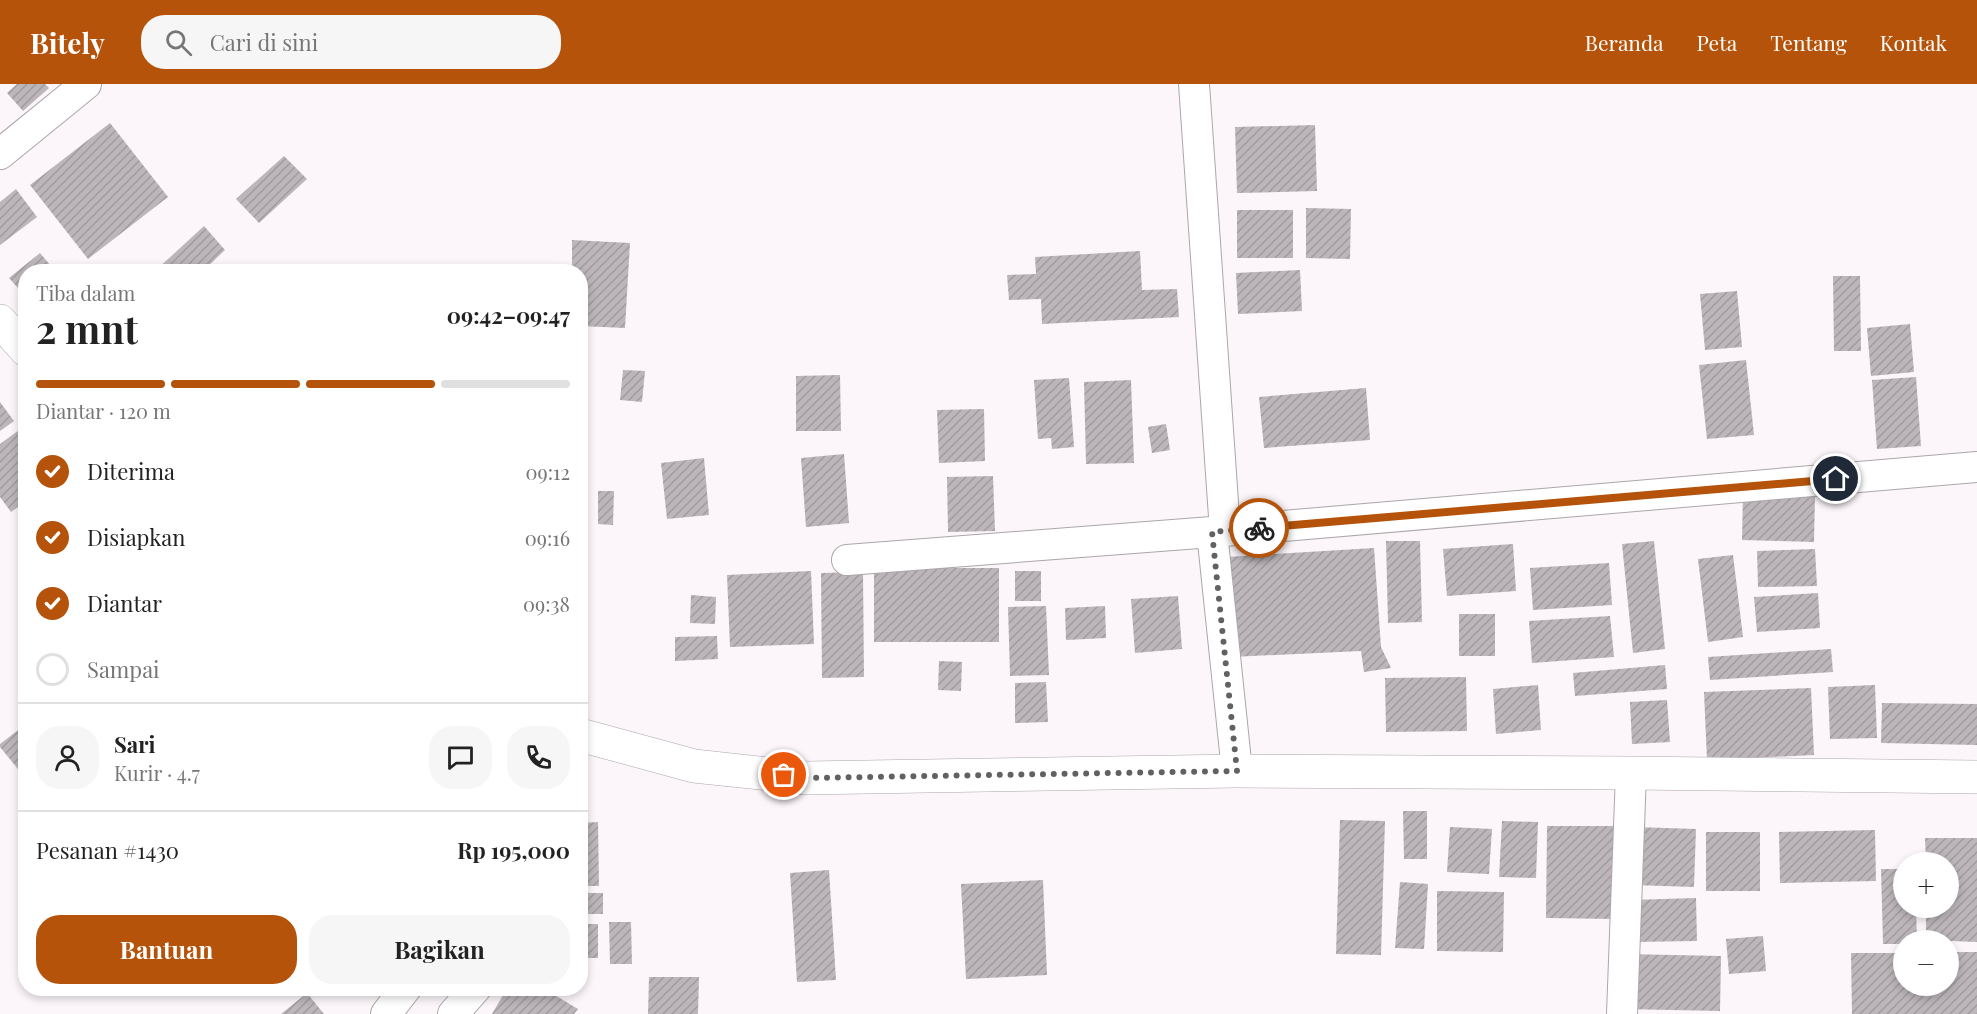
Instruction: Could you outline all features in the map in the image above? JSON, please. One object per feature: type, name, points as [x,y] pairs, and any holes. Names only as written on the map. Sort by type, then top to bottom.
[{"type":"main road","points":[[0,321],[18,341]]},
{"type":"main road","points":[[588,737],[694,765],[806,778],[1237,771],[1977,777]]},
{"type":"street","points":[[0,154],[86,84]]},
{"type":"street","points":[[1194,84],[1219,532],[1237,771]]},
{"type":"street","points":[[847,560],[1219,532],[1977,467]]},
{"type":"street","points":[[1622,1014],[1631,773]]},
{"type":"street","points":[[386,1014],[400,996]]},
{"type":"street","points":[[453,1014],[469,996]]},
{"type":"building","points":[[17,84],[45,84],[49,88],[23,111],[7,93]]},
{"type":"building","points":[[110,123],[168,197],[88,259],[30,185]]},
{"type":"building","points":[[1315,125],[1317,191],[1237,193],[1235,127]]},
{"type":"building","points":[[284,156],[307,179],[259,223],[236,199]]},
{"type":"building","points":[[16,189],[37,217],[0,245],[0,202]]},
{"type":"building","points":[[1306,208],[1351,209],[1350,259],[1306,258]]},
{"type":"building","points":[[1237,210],[1293,210],[1293,258],[1237,258]]},
{"type":"building","points":[[204,226],[225,250],[210,264],[163,264]]},
{"type":"building","points":[[572,240],[630,243],[625,328],[588,326],[588,264],[572,264]]},
{"type":"building","points":[[1140,251],[1142,290],[1177,289],[1179,317],[1042,324],[1041,299],[1009,300],[1007,275],[1036,274],[1035,257]]},
{"type":"building","points":[[40,253],[49,264],[26,264]]},
{"type":"building","points":[[1300,270],[1302,311],[1238,314],[1236,273]]},
{"type":"building","points":[[18,271],[18,288],[9,278]]},
{"type":"building","points":[[1833,276],[1860,276],[1861,351],[1834,351]]},
{"type":"building","points":[[1737,291],[1742,347],[1705,350],[1700,294]]},
{"type":"building","points":[[1910,324],[1914,372],[1871,376],[1867,328]]},
{"type":"building","points":[[1746,360],[1754,435],[1707,439],[1699,365]]},
{"type":"building","points":[[623,370],[645,371],[642,402],[620,400]]},
{"type":"building","points":[[840,375],[841,431],[796,431],[796,376]]},
{"type":"building","points":[[1916,377],[1921,446],[1877,449],[1872,380]]},
{"type":"building","points":[[1069,378],[1074,447],[1052,449],[1051,438],[1038,439],[1034,380]]},
{"type":"building","points":[[1131,380],[1134,463],[1086,464],[1084,382]]},
{"type":"building","points":[[1366,388],[1370,440],[1264,448],[1259,397]]},
{"type":"building","points":[[0,402],[14,421],[0,431]]},
{"type":"building","points":[[984,409],[985,461],[939,463],[937,410]]},
{"type":"building","points":[[1166,424],[1170,450],[1152,453],[1148,427]]},
{"type":"building","points":[[18,431],[18,507],[11,512],[0,497],[0,444]]},
{"type":"building","points":[[844,454],[849,523],[806,527],[801,458]]},
{"type":"building","points":[[704,458],[709,515],[667,519],[661,463]]},
{"type":"building","points":[[993,476],[995,531],[948,532],[947,477]]},
{"type":"building","points":[[598,491],[614,491],[613,525],[598,524]]},
{"type":"building","points":[[1743,493],[1815,495],[1814,542],[1742,540]]},
{"type":"building","points":[[1386,541],[1420,541],[1422,622],[1388,623]]},
{"type":"building","points":[[1654,541],[1665,649],[1633,653],[1622,544]]},
{"type":"building","points":[[1513,544],[1516,591],[1447,596],[1443,549]]},
{"type":"building","points":[[1374,548],[1381,647],[1391,668],[1364,672],[1361,651],[1231,657],[1225,557]]},
{"type":"building","points":[[1815,549],[1817,586],[1758,587],[1757,551]]},
{"type":"building","points":[[1733,555],[1743,637],[1708,642],[1698,559]]},
{"type":"building","points":[[1609,563],[1612,605],[1533,610],[1530,568]]},
{"type":"building","points":[[874,568],[999,568],[999,642],[874,642]]},
{"type":"building","points":[[811,571],[814,644],[730,647],[727,575]]},
{"type":"building","points":[[1015,571],[1041,571],[1041,601],[1015,601]]},
{"type":"building","points":[[863,572],[864,677],[822,678],[821,573]]},
{"type":"building","points":[[1818,593],[1820,628],[1757,632],[1754,597]]},
{"type":"building","points":[[691,595],[716,597],[715,624],[690,623]]},
{"type":"building","points":[[1178,596],[1182,649],[1135,653],[1131,599]]},
{"type":"building","points":[[1046,606],[1049,675],[1010,676],[1008,607]]},
{"type":"building","points":[[1105,606],[1106,638],[1066,640],[1065,608]]},
{"type":"building","points":[[1459,614],[1495,614],[1495,656],[1459,656]]},
{"type":"building","points":[[1610,616],[1614,657],[1532,663],[1529,621]]},
{"type":"building","points":[[717,636],[718,659],[675,661],[675,637]]},
{"type":"building","points":[[1831,649],[1833,672],[1710,680],[1708,657]]},
{"type":"building","points":[[939,661],[962,662],[961,691],[938,690]]},
{"type":"building","points":[[1665,665],[1667,689],[1575,696],[1573,673]]},
{"type":"building","points":[[1466,677],[1467,731],[1386,732],[1385,678]]},
{"type":"building","points":[[1046,682],[1048,722],[1015,723],[1015,683]]},
{"type":"building","points":[[1538,685],[1541,730],[1496,734],[1493,689]]},
{"type":"building","points":[[1875,685],[1877,738],[1830,739],[1828,687]]},
{"type":"building","points":[[1811,688],[1814,755],[1707,760],[1704,692]]},
{"type":"building","points":[[1667,700],[1670,742],[1632,744],[1630,702]]},
{"type":"building","points":[[1882,703],[1977,704],[1977,745],[1881,743]]},
{"type":"building","points":[[18,730],[18,769],[0,747],[0,744]]},
{"type":"building","points":[[1403,811],[1427,811],[1427,859],[1404,859]]},
{"type":"building","points":[[1340,820],[1385,821],[1381,955],[1336,954]]},
{"type":"building","points":[[1502,821],[1538,822],[1536,878],[1499,877]]},
{"type":"building","points":[[598,822],[599,886],[588,886],[588,823]]},
{"type":"building","points":[[1547,826],[1615,826],[1615,919],[1546,918]]},
{"type":"building","points":[[1450,827],[1492,829],[1489,874],[1447,872]]},
{"type":"building","points":[[1635,827],[1696,829],[1694,887],[1633,885]]},
{"type":"building","points":[[1875,830],[1876,881],[1780,883],[1779,832]]},
{"type":"building","points":[[1706,832],[1760,832],[1760,891],[1706,891]]},
{"type":"building","points":[[1925,838],[1977,838],[1977,942],[1959,941],[1959,930],[1926,930],[1926,918],[1959,918],[1959,852],[1926,852]]},
{"type":"building","points":[[1881,869],[1893,869],[1893,918],[1916,918],[1917,930],[1893,930],[1893,944],[1883,944]]},
{"type":"building","points":[[829,870],[836,980],[797,982],[790,873]]},
{"type":"building","points":[[1043,880],[1047,975],[966,979],[961,884]]},
{"type":"building","points":[[1400,882],[1428,884],[1424,949],[1395,948]]},
{"type":"building","points":[[1437,891],[1504,892],[1503,952],[1437,951]]},
{"type":"building","points":[[588,893],[603,893],[603,914],[588,914]]},
{"type":"building","points":[[1696,898],[1697,941],[1632,942],[1631,900]]},
{"type":"building","points":[[609,922],[631,922],[632,964],[610,964]]},
{"type":"building","points":[[588,924],[598,924],[598,958],[588,958]]},
{"type":"building","points":[[1763,936],[1766,971],[1729,974],[1726,939]]},
{"type":"building","points":[[1959,952],[1977,952],[1977,1014],[1852,1014],[1851,953],[1893,953],[1893,996],[1959,996]]},
{"type":"building","points":[[1625,954],[1721,956],[1720,1011],[1624,1009]]},
{"type":"building","points":[[649,977],[699,977],[698,1014],[648,1014]]},
{"type":"building","points":[[303,996],[309,996],[324,1014],[281,1014]]},
{"type":"building","points":[[502,996],[556,996],[578,1009],[574,1014],[492,1014]]},
{"type":"way so far","points":[[784,775],[806,778],[1237,771],[1212,532],[1259,528]]},
{"type":"route","points":[[1259,528],[1836,479]]}]
